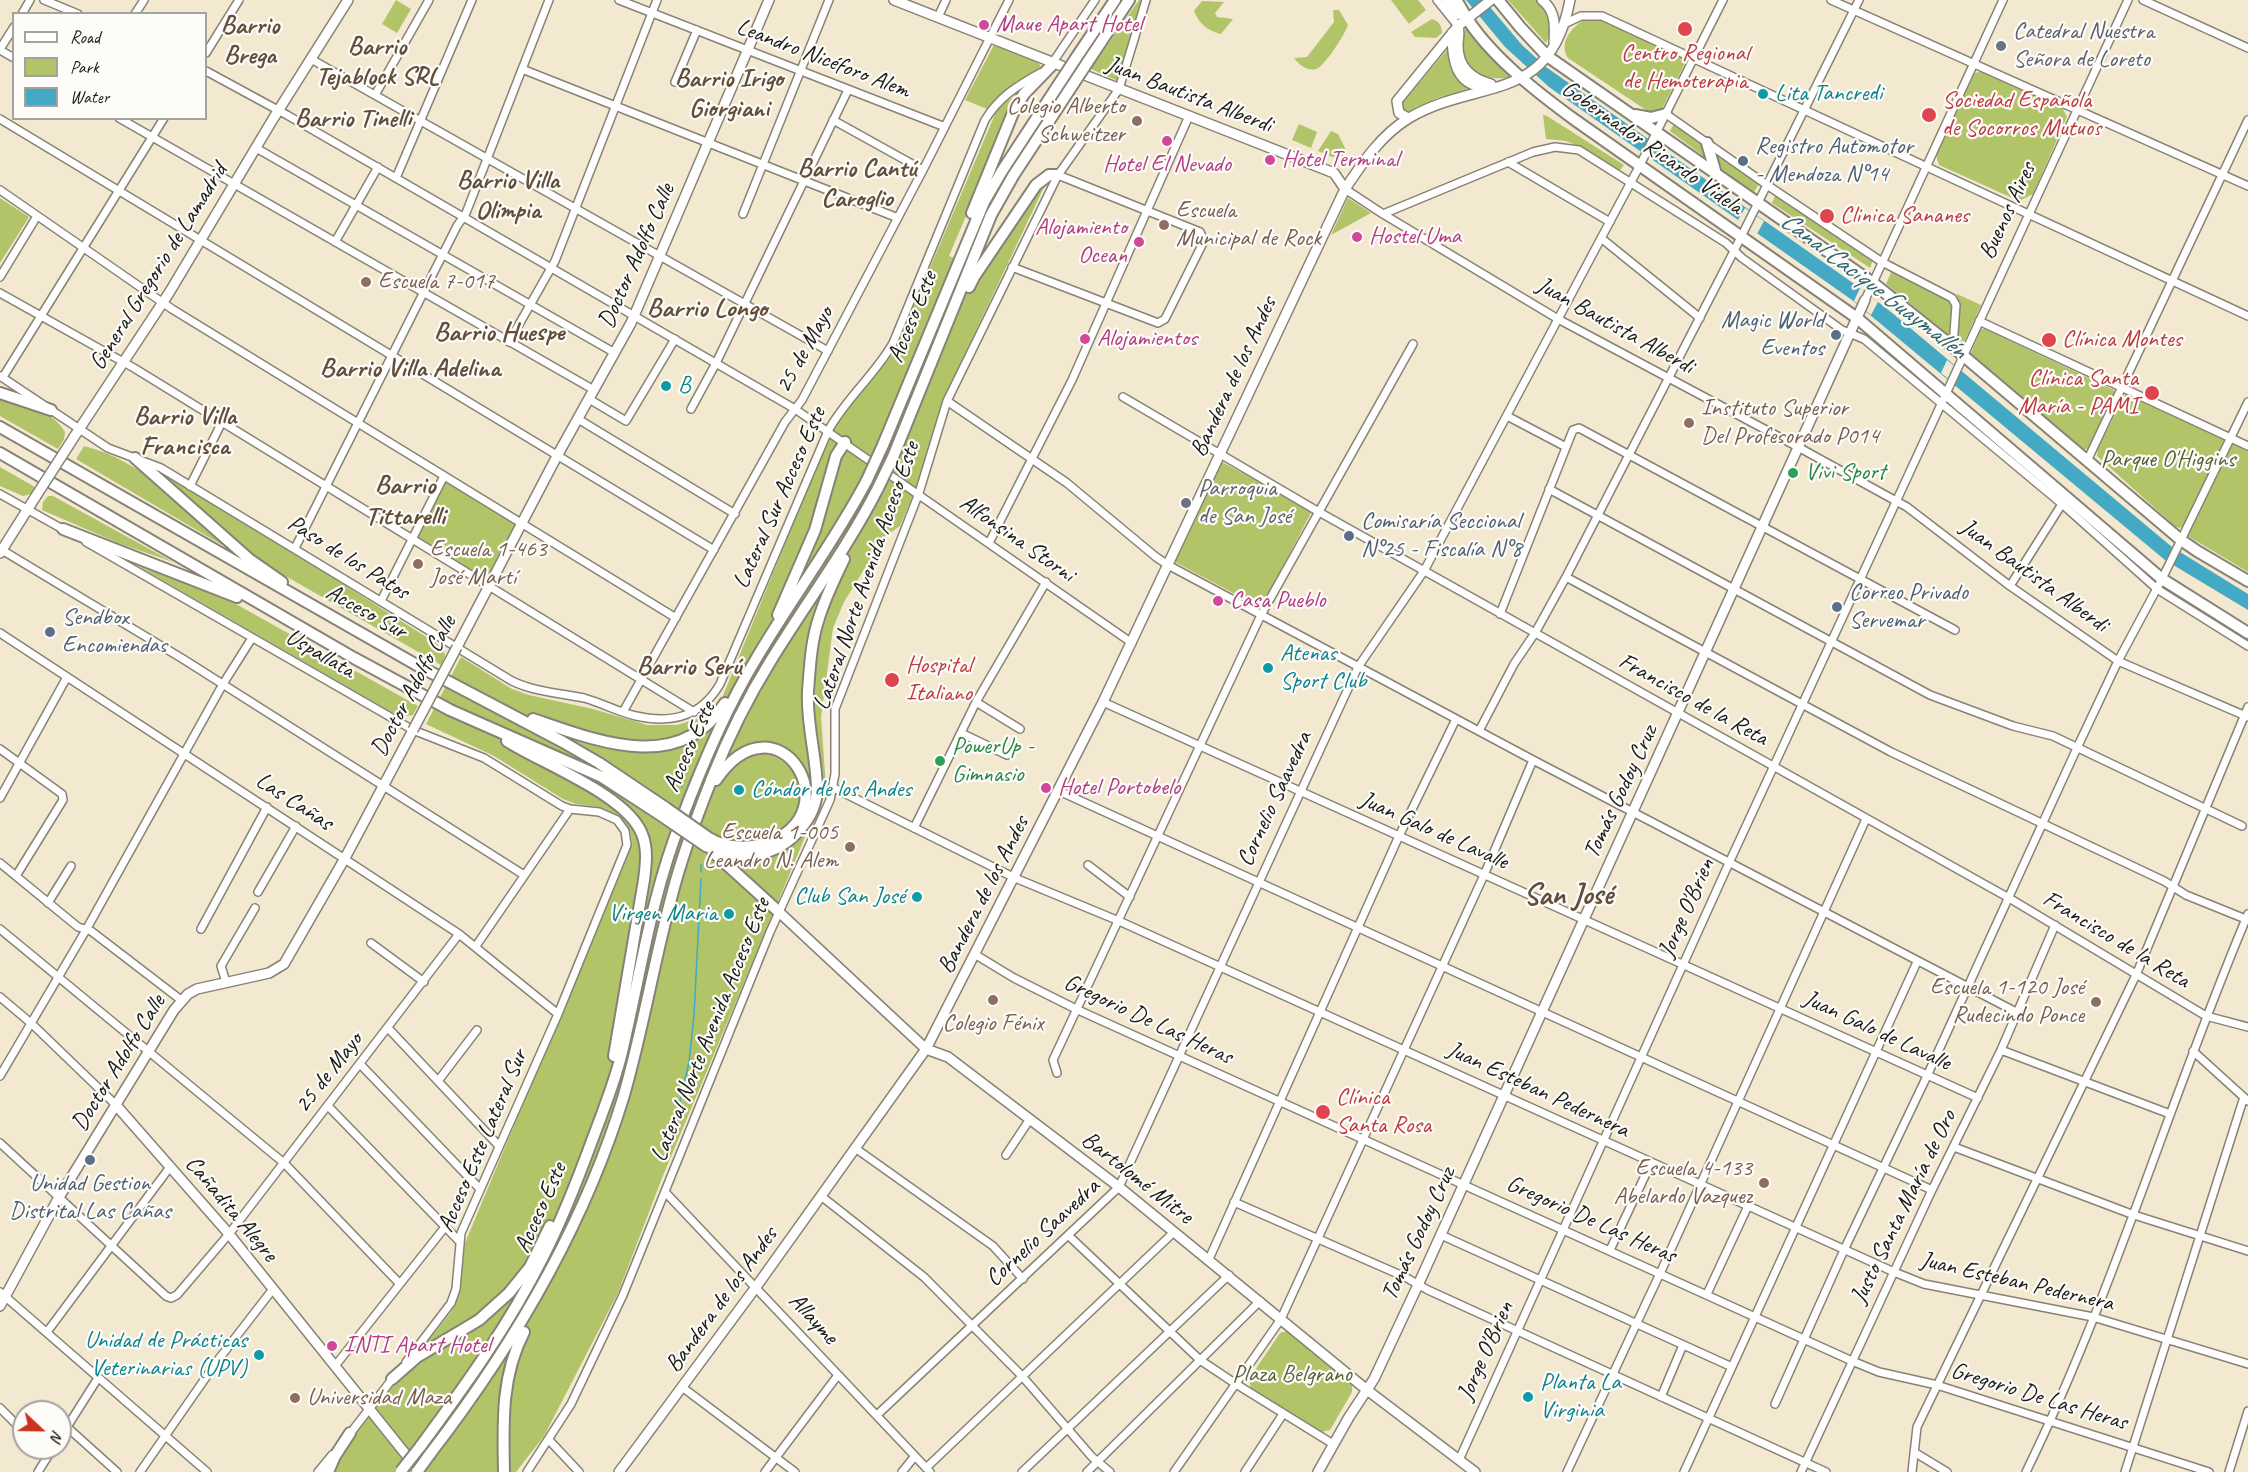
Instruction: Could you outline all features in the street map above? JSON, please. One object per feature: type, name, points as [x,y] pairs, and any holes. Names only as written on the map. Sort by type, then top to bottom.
[{"type":"highway","name":"Acceso Este","points":[[1082,61],[1115,0]]},
{"type":"highway","name":"Acceso Este","points":[[401,1472],[456,1398],[509,1318],[542,1259],[579,1177],[621,1056],[659,885],[669,852],[713,741],[754,661],[837,535],[867,480],[974,223],[989,194],[1082,61],[1129,0]]},
{"type":"highway","name":"Gobernador Ricardo Videla","points":[[1447,0],[1460,16],[1480,8]]},
{"type":"highway","name":"Gobernador Ricardo Videla","points":[[1456,0],[1480,8]]},
{"type":"highway","name":"Gobernador Ricardo Videla","points":[[1498,0],[1520,27],[1538,63],[1575,120],[1716,174],[1750,220],[1873,283],[1953,347],[2088,459],[2175,552],[2197,551],[2248,581]]},
{"type":"highway","name":"Gobernador Ricardo Videla","points":[[1480,8],[1488,44],[1538,63],[1628,113],[1648,148],[1750,220],[1863,305],[1944,397],[2159,584],[2248,633]]},
{"type":"highway","points":[[951,282],[970,219],[1015,108],[1024,94],[1053,64]]},
{"type":"highway","name":"Acceso Este","points":[[417,1470],[472,1398],[521,1325],[571,1231],[602,1158],[632,1065],[672,895],[721,756],[751,694],[860,523],[878,488],[920,394],[998,201],[1062,90]]},
{"type":"highway","points":[[1628,113],[1651,118],[1666,114]]},
{"type":"highway","points":[[1707,143],[1716,174]]},
{"type":"highway","points":[[920,394],[974,277],[1036,185],[1049,175],[1058,175]]},
{"type":"highway","points":[[0,393],[51,410]]},
{"type":"highway","name":"Acceso Sur","points":[[0,427],[326,614],[599,763],[707,842]]},
{"type":"highway","points":[[770,637],[815,530],[836,456],[845,442]]},
{"type":"highway","name":"Acceso Sur","points":[[0,453],[363,664],[481,724],[592,772],[664,812]]},
{"type":"highway","points":[[135,458],[249,559],[326,614]]},
{"type":"highway","points":[[707,842],[733,855],[756,855],[770,852],[792,839],[809,818],[817,794],[808,706],[814,638],[826,598],[860,523]]},
{"type":"highway","points":[[63,529],[265,608]]},
{"type":"highway","points":[[505,710],[603,740],[634,747],[669,746],[686,740],[709,726],[754,661]]},
{"type":"highway","points":[[481,724],[526,753],[619,804],[636,822],[644,842],[646,854],[644,880],[614,1055],[594,1123],[589,1150]]},
{"type":"highway","points":[[699,813],[724,769],[748,751],[764,748],[779,750],[793,760],[803,774],[806,788],[803,807],[797,820],[782,835],[765,843],[749,846],[707,842]]},
{"type":"highway","points":[[707,842],[779,912]]},
{"type":"highway","points":[[504,1472],[503,1405],[512,1358],[586,1207],[595,1186],[602,1158]]},
{"type":"highway","points":[[392,1379],[417,1357],[479,1320],[509,1293],[530,1267],[554,1219],[579,1177]]},
{"type":"highway","points":[[328,1472],[335,1456],[350,1434]]},
{"type":"main road","name":"General Gregorio de Lamadrid","points":[[1,552],[76,433],[163,303],[348,0]]},
{"type":"main road","name":"Doctor Adolfo Calle","points":[[0,1306],[3,1294],[58,1198],[181,1000],[197,989],[269,973],[284,963],[345,858],[557,456],[635,315],[769,0]]},
{"type":"main road","name":"Juan Bautista Alberdi","points":[[894,0],[1334,173],[1346,189]]},
{"type":"main road","points":[[1538,63],[1554,16],[1542,0]]},
{"type":"main road","points":[[1538,63],[1564,24],[1570,0]]},
{"type":"main road","points":[[1408,118],[1399,112],[1397,101],[1455,30],[1480,8]]},
{"type":"main road","points":[[1455,30],[1459,55],[1465,69],[1480,80],[1502,86]]},
{"type":"main road","name":"Bandera de los Andes","points":[[619,1472],[756,1287],[926,1049],[976,955],[1103,702],[1346,189],[1367,156],[1392,130],[1408,118],[1433,106],[1502,86],[1538,63]]},
{"type":"main road","name":"Tomás Godoy Cruz","points":[[1318,1472],[1367,1390],[1418,1285],[1863,305]]},
{"type":"main road","name":"Bartolomé Mitre","points":[[779,912],[926,1049],[948,1057],[1119,1187],[1367,1390],[1475,1472]]},
{"type":"main road","name":"Cañadita Alegre","points":[[115,1104],[229,1234],[370,1408],[417,1470]]},
{"type":"street","points":[[44,0],[73,12]]},
{"type":"street","points":[[207,51],[239,0]]},
{"type":"street","points":[[375,96],[429,0]]},
{"type":"street","points":[[396,178],[472,0]]},
{"type":"street","points":[[295,548],[442,255],[464,217],[549,0]]},
{"type":"street","name":"Leandro Nicéforo Alem","points":[[619,0],[945,127]]},
{"type":"street","points":[[508,342],[552,267],[657,0]]},
{"type":"street","points":[[743,214],[829,0]]},
{"type":"street","points":[[938,17],[946,0]]},
{"type":"street","name":"25 de Mayo","points":[[623,712],[785,422],[802,400],[1009,0]]},
{"type":"street","points":[[1053,64],[1095,0]]},
{"type":"street","name":"Lateral Norte Avenida Acceso Este","points":[[527,1472],[571,1404],[624,1295],[708,1082],[834,788],[835,709],[920,494],[947,401],[1058,175],[1119,89],[1146,0]]},
{"type":"street","points":[[1437,0],[1455,30]]},
{"type":"street","name":"Cornelio Saavedra","points":[[877,1415],[1119,1187],[1358,667],[1424,571],[1631,182],[1723,0]]},
{"type":"street","points":[[1831,0],[2248,186]]},
{"type":"street","points":[[1479,731],[1514,664],[1566,577],[1750,220],[1859,0]]},
{"type":"street","points":[[1863,305],[2003,0]]},
{"type":"street","name":"Buenos Aires","points":[[1954,374],[2128,0]]},
{"type":"street","points":[[2143,0],[2248,48]]},
{"type":"street","points":[[1564,24],[1581,16],[1602,16],[1695,57],[2248,316]]},
{"type":"street","points":[[0,49],[12,30]]},
{"type":"street","points":[[675,82],[697,30]]},
{"type":"street","points":[[311,59],[828,351]]},
{"type":"street","name":"Lateral Sur Acceso Este","points":[[694,712],[711,699],[720,684],[828,431],[842,407],[876,369],[893,343],[977,137],[991,111],[1008,92],[1053,64]]},
{"type":"street","points":[[522,69],[802,182],[898,218]]},
{"type":"street","name":"Alfonsina Storni","points":[[207,72],[279,110],[795,409],[1132,643]]},
{"type":"street","points":[[691,409],[716,363],[848,90]]},
{"type":"street","points":[[1666,114],[1882,262],[1954,299],[1956,311],[1953,347]]},
{"type":"street","points":[[989,543],[1107,304],[1189,116]]},
{"type":"street","points":[[0,119],[714,550]]},
{"type":"street","points":[[121,120],[508,342],[591,395],[626,421],[675,339]]},
{"type":"street","points":[[1,377],[163,120]]},
{"type":"street","points":[[833,120],[923,170]]},
{"type":"street","points":[[2088,459],[2248,120]]},
{"type":"street","points":[[1383,214],[1545,149],[1567,147],[1588,155],[1726,243],[1833,324],[1864,339],[1944,397],[2062,504],[2159,584],[2248,646]]},
{"type":"street","points":[[256,148],[615,353]]},
{"type":"street","points":[[1508,162],[1610,222]]},
{"type":"street","points":[[335,242],[378,168]]},
{"type":"street","points":[[1012,267],[1158,323],[1162,322],[1204,241],[1200,232],[1058,175]]},
{"type":"street","name":"Juan Bautista Alberdi","points":[[1346,189],[1383,214],[1558,319],[1896,501],[2010,586],[2118,661],[2246,717]]},
{"type":"street","points":[[0,190],[163,303],[676,618]]},
{"type":"street","points":[[0,277],[37,216]]},
{"type":"street","points":[[1601,238],[1700,318]]},
{"type":"street","points":[[0,293],[124,362],[694,712]]},
{"type":"street","points":[[1979,321],[2248,446]]},
{"type":"street","points":[[1057,1073],[1053,1060],[1261,615],[1413,344]]},
{"type":"street","name":"Jorge O'Brien","points":[[1459,1460],[1729,863],[1954,374]]},
{"type":"street","name":"Paso de los Patos","points":[[1,377],[51,410],[76,433],[161,468],[524,687],[583,698],[636,716],[673,717],[694,712]]},
{"type":"street","name":"Francisco de la Reta","points":[[1123,398],[1318,512],[2008,898],[2206,1016],[2248,1027]]},
{"type":"street","points":[[947,401],[1067,483],[1168,565],[1533,760],[2018,1013]]},
{"type":"street","points":[[1775,1404],[1844,1250],[1927,1076],[2118,661],[2159,584],[2248,402]]},
{"type":"street","points":[[1507,416],[1566,447]]},
{"type":"street","points":[[578,419],[735,514]]},
{"type":"street","points":[[190,486],[222,422]]},
{"type":"street","points":[[1500,614],[1573,430],[1579,428],[1955,630]]},
{"type":"street","points":[[381,601],[444,476]]},
{"type":"street","points":[[1549,489],[1938,699],[2013,726],[2053,736],[2242,826]]},
{"type":"street","name":"Uspallata","points":[[0,494],[413,730],[484,758],[562,806],[608,815],[617,820],[625,831]]},
{"type":"street","points":[[2010,586],[2062,504]]},
{"type":"street","points":[[1,552],[223,684],[524,875]]},
{"type":"street","points":[[1566,577],[1891,752],[2044,823],[2209,905],[2247,917],[2206,1016],[2134,1215],[2051,1421],[2026,1472]]},
{"type":"street","points":[[914,828],[976,702],[1046,582]]},
{"type":"street","name":"Las Cañas","points":[[0,633],[459,934],[558,1014]]},
{"type":"street","points":[[1,1071],[32,1024],[223,684],[252,638]]},
{"type":"street","points":[[0,798],[68,677]]},
{"type":"street","points":[[976,702],[1020,729]]},
{"type":"street","name":"Juan Galo de Lavalle","points":[[1103,702],[1978,1098]]},
{"type":"street","points":[[1912,1472],[1917,1427],[2136,975],[2205,808],[2246,717],[2248,707]]},
{"type":"street","points":[[1209,1259],[1399,836],[1456,719]]},
{"type":"street","points":[[960,733],[1007,755]]},
{"type":"street","points":[[0,749],[63,794],[63,800],[16,876]]},
{"type":"street","points":[[1174,1472],[1281,1318],[1484,875],[1533,760]]},
{"type":"street","name":"Juan Esteban Pedernera","points":[[834,788],[1015,878],[1119,921],[1894,1272],[1924,1284],[2093,1317],[2248,1364]]},
{"type":"street","points":[[1059,791],[1932,1190]]},
{"type":"street","points":[[201,929],[267,807]]},
{"type":"street","points":[[476,946],[570,809]]},
{"type":"street","points":[[1567,1472],[1660,1274],[1866,819]]},
{"type":"street","points":[[258,892],[296,826]]},
{"type":"street","name":"Acceso Este Lateral Sur","points":[[318,1472],[451,1303],[456,1289],[459,1241],[558,1014],[627,845],[625,831]]},
{"type":"street","points":[[0,863],[78,927],[91,931],[181,1000]]},
{"type":"street","points":[[1088,865],[1130,897]]},
{"type":"street","points":[[48,903],[71,866]]},
{"type":"street","points":[[225,982],[222,966],[255,908]]},
{"type":"street","name":"Justo Santa María de Oro","points":[[1801,1472],[1932,1190],[2001,1050],[2055,926]]},
{"type":"street","points":[[0,929],[284,1163],[399,1283]]},
{"type":"street","name":"25 de Mayo","points":[[111,1245],[165,1296],[171,1298],[177,1295],[229,1234],[459,934]]},
{"type":"street","points":[[371,943],[424,982]]},
{"type":"street","name":"Gregorio De Las Heras","points":[[976,955],[1014,978],[1078,1010],[1852,1361],[1890,1375],[1937,1385],[2209,1472]]},
{"type":"street","points":[[1684,1472],[1917,962]]},
{"type":"street","name":"Cañadita Alegre","points":[[0,997],[32,1024],[115,1104]]},
{"type":"street","points":[[388,1028],[499,1146]]},
{"type":"street","points":[[438,1081],[477,1030]]},
{"type":"street","points":[[2001,1050],[2170,1114]]},
{"type":"street","points":[[2125,1472],[2246,1099],[2193,1051]]},
{"type":"street","points":[[360,1064],[480,1189]]},
{"type":"street","points":[[328,1106],[459,1241]]},
{"type":"street","points":[[1006,1155],[1030,1119]]},
{"type":"street","points":[[0,1143],[111,1245]]},
{"type":"street","points":[[1954,1147],[2134,1215],[2248,1251]]},
{"type":"street","points":[[855,1148],[993,1246],[1023,1279]]},
{"type":"street","points":[[1610,1250],[1651,1163]]},
{"type":"street","points":[[47,1332],[170,1167]]},
{"type":"street","name":"Allayme","points":[[666,1193],[928,1470]]},
{"type":"street","points":[[821,1196],[916,1270],[1022,1376],[1097,1462],[1110,1472]]},
{"type":"street","points":[[1234,1202],[1318,1238],[1826,1472]]},
{"type":"street","points":[[1707,1294],[1748,1206]]},
{"type":"street","points":[[335,1366],[445,1227]]},
{"type":"street","points":[[928,1470],[1022,1376],[1174,1232]]},
{"type":"street","points":[[1441,1235],[1732,1367]]},
{"type":"street","points":[[1069,1236],[1200,1360],[1333,1444]]},
{"type":"street","points":[[1022,1472],[1229,1275]]},
{"type":"street","points":[[140,1472],[218,1360],[273,1289]]},
{"type":"street","points":[[3,1294],[207,1472]]},
{"type":"street","points":[[1087,1472],[1260,1301]]},
{"type":"street","points":[[1661,1397],[1683,1346]]},
{"type":"street","points":[[765,1472],[838,1375]]},
{"type":"street","points":[[72,1419],[98,1378]]},
{"type":"street","points":[[682,1387],[795,1472]]},
{"type":"street","points":[[0,1408],[12,1420]]},
{"type":"street","points":[[2229,1472],[2248,1411]]},
{"type":"street","points":[[1245,1472],[1283,1414]]},
{"type":"street","points":[[72,1432],[117,1472]]},
{"type":"street","points":[[549,1440],[579,1472]]},
{"type":"street","points":[[1914,1452],[1947,1472]]},
{"type":"street","points":[[902,1472],[915,1456]]},
{"type":"green space","points":[[396,0],[411,9],[397,33],[382,24]]},
{"type":"green space","points":[[1139,0],[1142,0],[1118,81],[1091,69]]},
{"type":"green space","points":[[1391,0],[1418,0],[1426,10],[1409,24]]},
{"type":"green space","points":[[1508,0],[1534,0],[1544,6],[1548,11],[1550,24],[1546,43]]},
{"type":"green space","points":[[1202,1],[1224,2],[1215,13],[1217,17],[1233,19],[1221,34],[1212,31],[1198,20],[1194,11]]},
{"type":"green space","points":[[1333,10],[1339,10],[1348,25],[1346,30],[1322,65],[1311,70],[1304,68],[1294,58],[1307,57],[1334,22]]},
{"type":"green space","points":[[1432,19],[1440,24],[1442,33],[1436,38],[1415,37],[1411,32]]},
{"type":"green space","points":[[1586,19],[1599,20],[1687,59],[1661,111],[1652,114],[1568,58],[1565,47],[1568,36]]},
{"type":"green space","points":[[1466,26],[1512,77],[1488,77],[1471,68],[1463,50]]},
{"type":"green space","points":[[994,45],[1038,62],[1041,67],[1000,94],[987,109],[965,100]]},
{"type":"green space","points":[[1447,50],[1454,73],[1471,88],[1437,98],[1403,112],[1401,105]]},
{"type":"green space","points":[[1982,71],[2062,107],[2067,117],[2033,194],[2019,201],[1939,165],[1936,155],[1972,74]]},
{"type":"green space","points":[[1018,94],[949,256],[984,270],[1030,202],[1046,183],[944,398],[914,493],[900,526],[884,537],[844,602],[833,628],[821,717],[826,787],[662,1178],[618,1293],[544,1436],[516,1472],[325,1472],[451,1312],[460,1289],[465,1243],[632,843],[630,831],[618,816],[597,807],[576,804],[563,799],[494,756],[426,724],[461,657],[512,689],[647,725],[677,725],[703,717],[722,698],[830,434],[845,408],[894,353],[998,107]]},
{"type":"green space","points":[[1543,115],[1624,165],[1620,170],[1583,148],[1566,141],[1546,139]]},
{"type":"green space","points":[[1299,124],[1317,132],[1311,148],[1292,140]]},
{"type":"green space","points":[[1674,124],[1701,144],[1706,158],[1670,131]]},
{"type":"green space","points":[[1331,131],[1338,134],[1347,152],[1343,156],[1332,157],[1318,151]]},
{"type":"green space","points":[[1716,154],[1759,184],[1754,192],[1718,167]]},
{"type":"green space","points":[[1775,196],[1873,260],[1870,268],[1772,203]]},
{"type":"green space","points":[[0,198],[29,217],[0,263]]},
{"type":"green space","points":[[1348,198],[1371,213],[1331,235]]},
{"type":"green space","points":[[1892,270],[1951,301],[1953,309],[1951,337],[1886,284]]},
{"type":"green space","points":[[1957,294],[1981,305],[1965,340],[1961,343],[1956,333]]},
{"type":"green space","name":"Parque O'Higgins","points":[[1981,329],[2114,390],[2088,449],[2084,449],[1970,355]]},
{"type":"green space","name":"Parque O'Higgins","points":[[2125,394],[2224,440],[2185,524],[2180,528],[2176,527],[2097,456],[2098,449]]},
{"type":"green space","points":[[0,396],[45,413],[60,424],[65,432],[58,449],[0,416]]},
{"type":"green space","name":"Parque O'Higgins","points":[[2233,444],[2248,449],[2248,572],[2188,536]]},
{"type":"green space","points":[[84,446],[106,453],[146,475],[165,489],[234,552],[76,459]]},
{"type":"green space","points":[[1222,462],[1312,511],[1261,608],[1175,562]]},
{"type":"green space","points":[[0,467],[35,487],[31,494],[23,496],[0,486]]},
{"type":"green space","points":[[162,474],[186,485],[436,643],[444,651],[445,656],[441,665],[254,558]]},
{"type":"green space","points":[[444,477],[520,524],[489,585],[413,539]]},
{"type":"green space","points":[[48,496],[53,496],[173,562],[118,543],[42,510],[43,502]]},
{"type":"green space","points":[[138,566],[227,599],[418,706],[413,715],[404,716],[391,712]]},
{"type":"green space","name":"Plaza Belgrano","points":[[1290,1330],[1352,1384],[1352,1392],[1330,1430],[1321,1432],[1251,1388],[1249,1379],[1280,1333]]},
{"type":"water","points":[[1466,0],[1484,0],[1522,45],[1546,67],[1891,312],[2172,547],[2248,594],[2248,610],[2165,560],[1852,300],[1549,87],[1505,47]]},
{"type":"pier","points":[[1745,208],[1764,221],[1757,234],[1738,220]]},
{"type":"pier","points":[[1860,288],[1878,302],[1871,315],[1854,301]]},
{"type":"pier","points":[[1947,360],[1961,371],[1955,384],[1941,373]]},
{"type":"waterway","points":[[682,787],[689,749]]},
{"type":"waterway","points":[[701,864],[701,872]]},
{"type":"waterway","points":[[676,1118],[689,1062],[694,1015],[701,879]]},
{"type":"place","name":"Maue Apart Hotel","points":[[984,25]]},
{"type":"place","name":"Centro Regional de Hemoterapia","points":[[1685,29]]},
{"type":"place","name":"Catedral Nuestra Señora de Loreto","points":[[2001,46]]},
{"type":"place","name":"Lita Tancredi","points":[[1763,94]]},
{"type":"place","name":"Sociedad Española de Socorros Mutuos","points":[[1929,115]]},
{"type":"place","name":"Colegio Alberto Schweitzer","points":[[1137,121]]},
{"type":"place","name":"Hotel El Nevado","points":[[1167,141]]},
{"type":"place","name":"Hotel Terminal","points":[[1270,160]]},
{"type":"place","name":"Registro Automotor - Mendoza N°14","points":[[1743,161]]},
{"type":"place","name":"Clinica Sananes","points":[[1827,216]]},
{"type":"place","name":"Escuela Municipal de Rock","points":[[1164,225]]},
{"type":"place","name":"Hostel Uma","points":[[1357,237]]},
{"type":"place","name":"Alojamiento Ocean","points":[[1139,242]]},
{"type":"place","name":"Escuela 7-017","points":[[366,282]]},
{"type":"place","name":"Magic World Eventos","points":[[1836,335]]},
{"type":"place","name":"Alojamientos","points":[[1085,339]]},
{"type":"place","name":"Clínica Montes","points":[[2049,340]]},
{"type":"place","name":"B","points":[[666,386]]},
{"type":"place","name":"Clínica Santa María - PAMI","points":[[2152,393]]},
{"type":"place","name":"Instituto Superior Del Profesorado P014","points":[[1689,423]]},
{"type":"place","name":"Vivi Sport","points":[[1793,473]]},
{"type":"place","name":"Parroquia de San José","points":[[1186,503]]},
{"type":"place","name":"Comisaría Seccional N°25 - Fiscalía N°8","points":[[1349,536]]},
{"type":"place","name":"Escuela 1-463 José Martí","points":[[418,564]]},
{"type":"place","name":"Casa Pueblo","points":[[1218,601]]},
{"type":"place","name":"Correo Privado Servemar","points":[[1837,607]]},
{"type":"place","name":"Sendbox Encomiendas","points":[[50,632]]},
{"type":"place","name":"Atenas Sport Club","points":[[1268,668]]},
{"type":"place","name":"Hospital Italiano","points":[[892,680]]},
{"type":"place","name":"PowerUp - Gimnasio","points":[[940,761]]},
{"type":"place","name":"Hotel Portobelo","points":[[1046,788]]},
{"type":"place","name":"Cóndor de los Andes","points":[[739,790]]},
{"type":"place","name":"Escuela 1-005 Leandro N. Alem","points":[[850,847]]},
{"type":"place","name":"Club San José","points":[[917,897]]},
{"type":"place","name":"Virgen Maria","points":[[729,914]]},
{"type":"place","name":"Colegio Fénix","points":[[993,1000]]},
{"type":"place","name":"Escuela 1-120 José Rudecindo Ponce","points":[[2096,1002]]},
{"type":"place","name":"Clínica Santa Rosa","points":[[1323,1112]]},
{"type":"place","name":"Unidad Gestion Distrital Las Cañas","points":[[90,1160]]},
{"type":"place","name":"Escuela 4-133 Abelardo Vazquez","points":[[1764,1183]]},
{"type":"place","name":"INTI Apart Hotel","points":[[332,1346]]},
{"type":"place","name":"Unidad de Prácticas Veterinarias (UPV)","points":[[259,1355]]},
{"type":"place","name":"Planta La Virginia","points":[[1528,1397]]},
{"type":"place","name":"Universidad Maza","points":[[295,1398]]},
{"type":"district","name":"Barrio Brega","points":[[250,40]]},
{"type":"district","name":"Barrio Tejablock SRL","points":[[377,62]]},
{"type":"district","name":"Barrio Irigo Giorgiani","points":[[729,94]]},
{"type":"district","name":"Barrio Tinelli","points":[[353,119]]},
{"type":"district","name":"Barrio Cantú Caroglio","points":[[857,184]]},
{"type":"district","name":"Barrio Villa Olimpia","points":[[508,196]]},
{"type":"district","name":"Barrio Longo","points":[[707,309]]},
{"type":"district","name":"Barrio Huespe","points":[[499,333]]},
{"type":"district","name":"Barrio Villa Adelina","points":[[410,369]]},
{"type":"district","name":"Barrio Villa Francisca","points":[[185,432]]},
{"type":"district","name":"Barrio Tittarelli","points":[[405,502]]},
{"type":"district","name":"Barrio Serú","points":[[689,667]]},
{"type":"district","name":"San José","points":[[1568,896]]},
{"type":"water label","name":"Canal Cacique Guaymallén","points":[[1873,286]]}]
